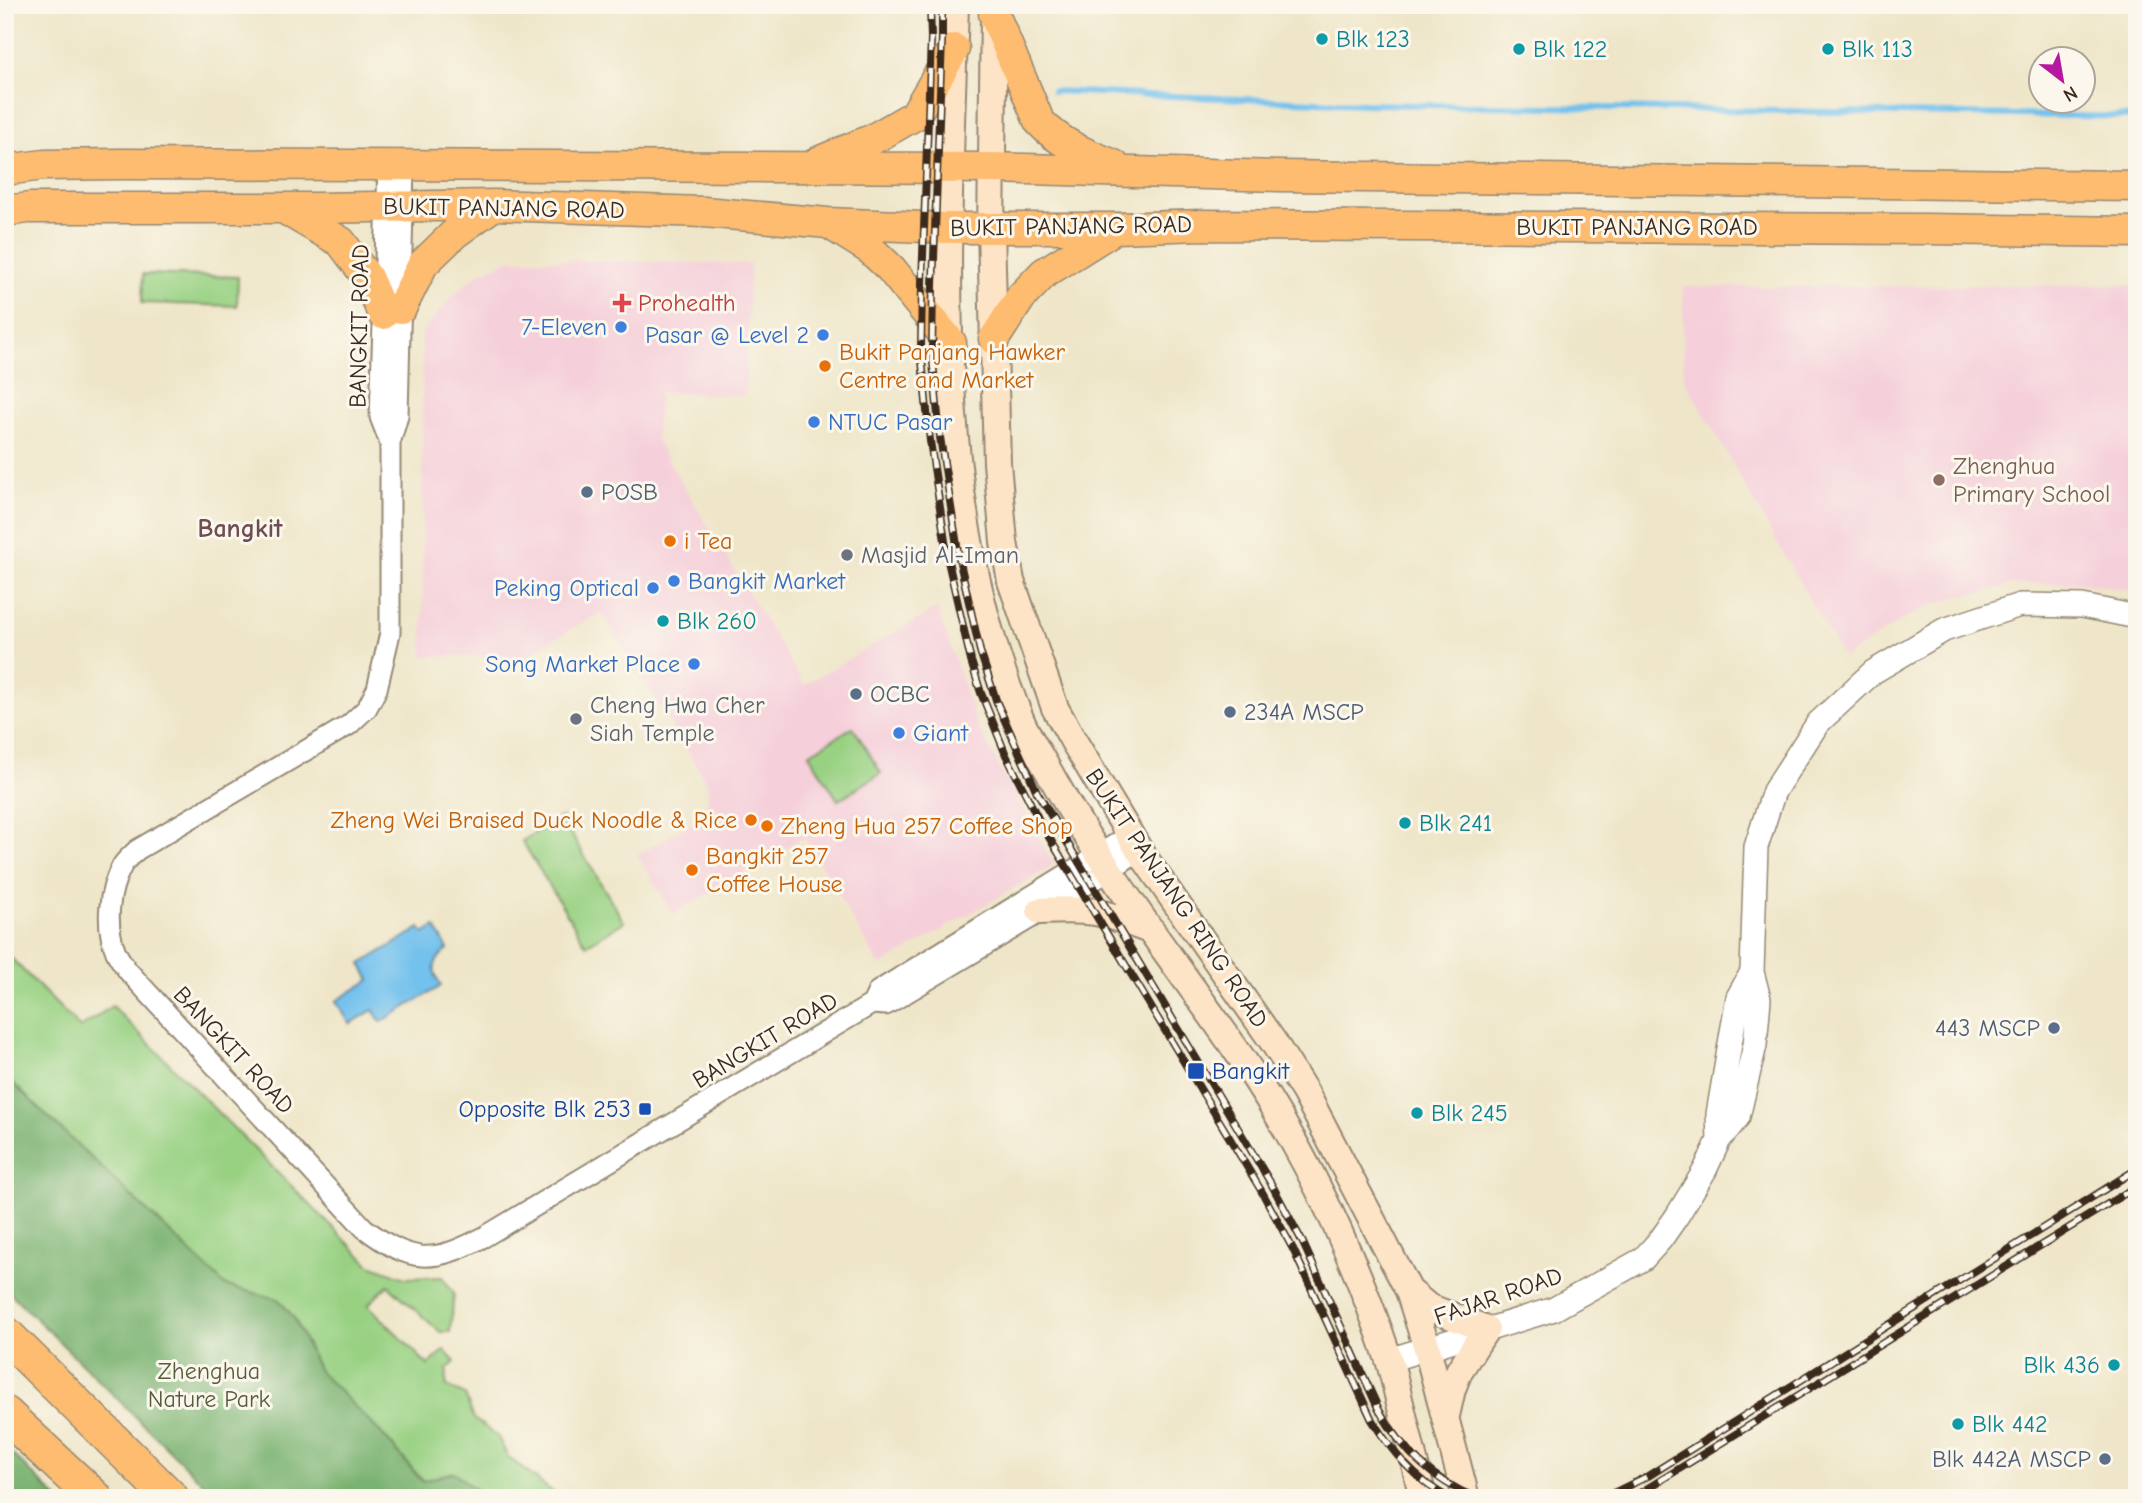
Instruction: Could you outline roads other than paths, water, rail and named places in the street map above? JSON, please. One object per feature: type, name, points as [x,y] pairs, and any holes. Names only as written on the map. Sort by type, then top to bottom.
[{"type":"highway","points":[[5,1334],[171,1498]]},
{"type":"highway","points":[[5,1414],[95,1498]]},
{"type":"main road","name":"BUKIT PANJANG RING ROAD","points":[[955,5],[948,228],[951,343],[960,479],[981,603],[1001,667],[1024,726],[1073,815],[1274,1107],[1335,1221],[1389,1360],[1423,1498]]},
{"type":"main road","name":"BUKIT PANJANG RING ROAD","points":[[994,10],[991,228],[996,463],[1011,581],[1055,708],[1134,843],[1274,1043],[1305,1092],[1409,1291],[1427,1348],[1466,1498]]},
{"type":"main road","points":[[994,10],[1039,121],[1051,134],[1076,149],[1130,172]]},
{"type":"main road","points":[[804,167],[873,139],[915,115],[954,49]]},
{"type":"main road","name":"BUKIT PANJANG ROAD","points":[[5,170],[44,164],[992,168],[1279,176],[2137,186]]},
{"type":"main road","points":[[282,208],[341,242],[392,311],[423,264],[454,233],[494,205]]},
{"type":"main road","name":"BUKIT PANJANG ROAD","points":[[5,211],[29,208],[494,205],[704,212],[828,223],[948,228],[1202,225],[2137,232]]},
{"type":"main road","points":[[828,223],[870,249],[891,269],[951,343]]},
{"type":"main road","points":[[993,339],[1021,297],[1044,273],[1116,228]]},
{"type":"main road","points":[[1040,911],[1095,912],[1152,931]]},
{"type":"main road","points":[[1409,1291],[1428,1307],[1486,1329],[1459,1371],[1446,1419]]},
{"type":"street","name":"BANGKIT ROAD","points":[[396,166],[392,311],[380,417],[390,443],[390,633],[377,689],[367,708],[349,725],[137,850],[122,864],[109,912],[110,934],[116,954],[128,971],[364,1228],[387,1245],[412,1256],[434,1257],[457,1251],[872,1004],[878,991],[1029,897],[1104,863]]},
{"type":"street","name":"FAJAR ROAD","points":[[1389,1360],[1555,1309],[1643,1259],[1661,1240],[1705,1170],[1719,1140],[1718,1114],[1738,997],[1752,972],[1756,847],[1774,791],[1818,723],[1873,672],[1944,630],[2020,605],[2082,606],[2137,618]]},
{"type":"street","name":"BANGKIT ROAD","points":[[872,1004],[886,1005],[1040,911],[1134,843]]},
{"type":"water","points":[[435,927],[448,949],[436,961],[434,970],[441,986],[381,1022],[373,1010],[350,1024],[336,1001],[370,980],[361,964],[420,928],[424,934]]},
{"type":"waterway","points":[[1053,91],[1364,104],[2137,117]]},
{"type":"railway","points":[[930,5],[921,350],[930,441],[948,561],[981,693],[1006,755],[1041,824],[1262,1192],[1293,1249],[1372,1420],[1405,1464],[1425,1483],[1449,1498]]},
{"type":"railway","points":[[942,5],[932,352],[940,437],[959,558],[980,651],[997,703],[1037,792],[1273,1187],[1303,1243],[1388,1425],[1432,1473],[1476,1498]]},
{"type":"railway","points":[[1603,1498],[1648,1476],[2137,1169]]},
{"type":"railway","points":[[1632,1498],[2137,1186]]},
{"type":"place","name":"Blk 123","points":[[1322,39]]},
{"type":"place","name":"Blk 122","points":[[1519,49]]},
{"type":"place","name":"Blk 113","points":[[1828,49]]},
{"type":"place","name":"Prohealth","points":[[622,303]]},
{"type":"place","name":"7-Eleven","points":[[621,327]]},
{"type":"place","name":"Pasar @ Level 2","points":[[823,335]]},
{"type":"place","name":"Bukit Panjang Hawker Centre and Market","points":[[825,366]]},
{"type":"place","name":"NTUC Pasar","points":[[814,422]]},
{"type":"place","name":"Zhenghua Primary School","points":[[1939,480]]},
{"type":"place","name":"POSB","points":[[587,492]]},
{"type":"place","name":"i Tea","points":[[670,541]]},
{"type":"place","name":"Masjid Al-Iman","points":[[847,555]]},
{"type":"place","name":"Bangkit Market","points":[[674,581]]},
{"type":"place","name":"Peking Optical","points":[[653,588]]},
{"type":"place","name":"Blk 260","points":[[663,621]]},
{"type":"place","name":"Song Market Place","points":[[694,664]]},
{"type":"place","name":"OCBC","points":[[856,694]]},
{"type":"place","name":"234A MSCP","points":[[1230,712]]},
{"type":"place","name":"Cheng Hwa Cher Siah Temple","points":[[576,719]]},
{"type":"place","name":"Giant","points":[[899,733]]},
{"type":"place","name":"Zheng Wei Braised Duck Noodle & Rice","points":[[751,820]]},
{"type":"place","name":"Blk 241","points":[[1405,823]]},
{"type":"place","name":"Zheng Hua 257 Coffee Shop","points":[[767,826]]},
{"type":"place","name":"Bangkit 257 Coffee House","points":[[692,870]]},
{"type":"place","name":"443 MSCP","points":[[2054,1028]]},
{"type":"place","name":"Bangkit","points":[[1196,1071]]},
{"type":"place","name":"Opposite Blk 253","points":[[645,1109]]},
{"type":"place","name":"Blk 245","points":[[1417,1113]]},
{"type":"place","name":"Blk 436","points":[[2114,1365]]},
{"type":"place","name":"Blk 442","points":[[1958,1424]]},
{"type":"place","name":"Blk 442A MSCP","points":[[2105,1459]]},
{"type":"district","name":"Bangkit","points":[[240,528]]},
{"type":"park label","name":"Zhenghua Nature Park","points":[[209,1385]]}]
